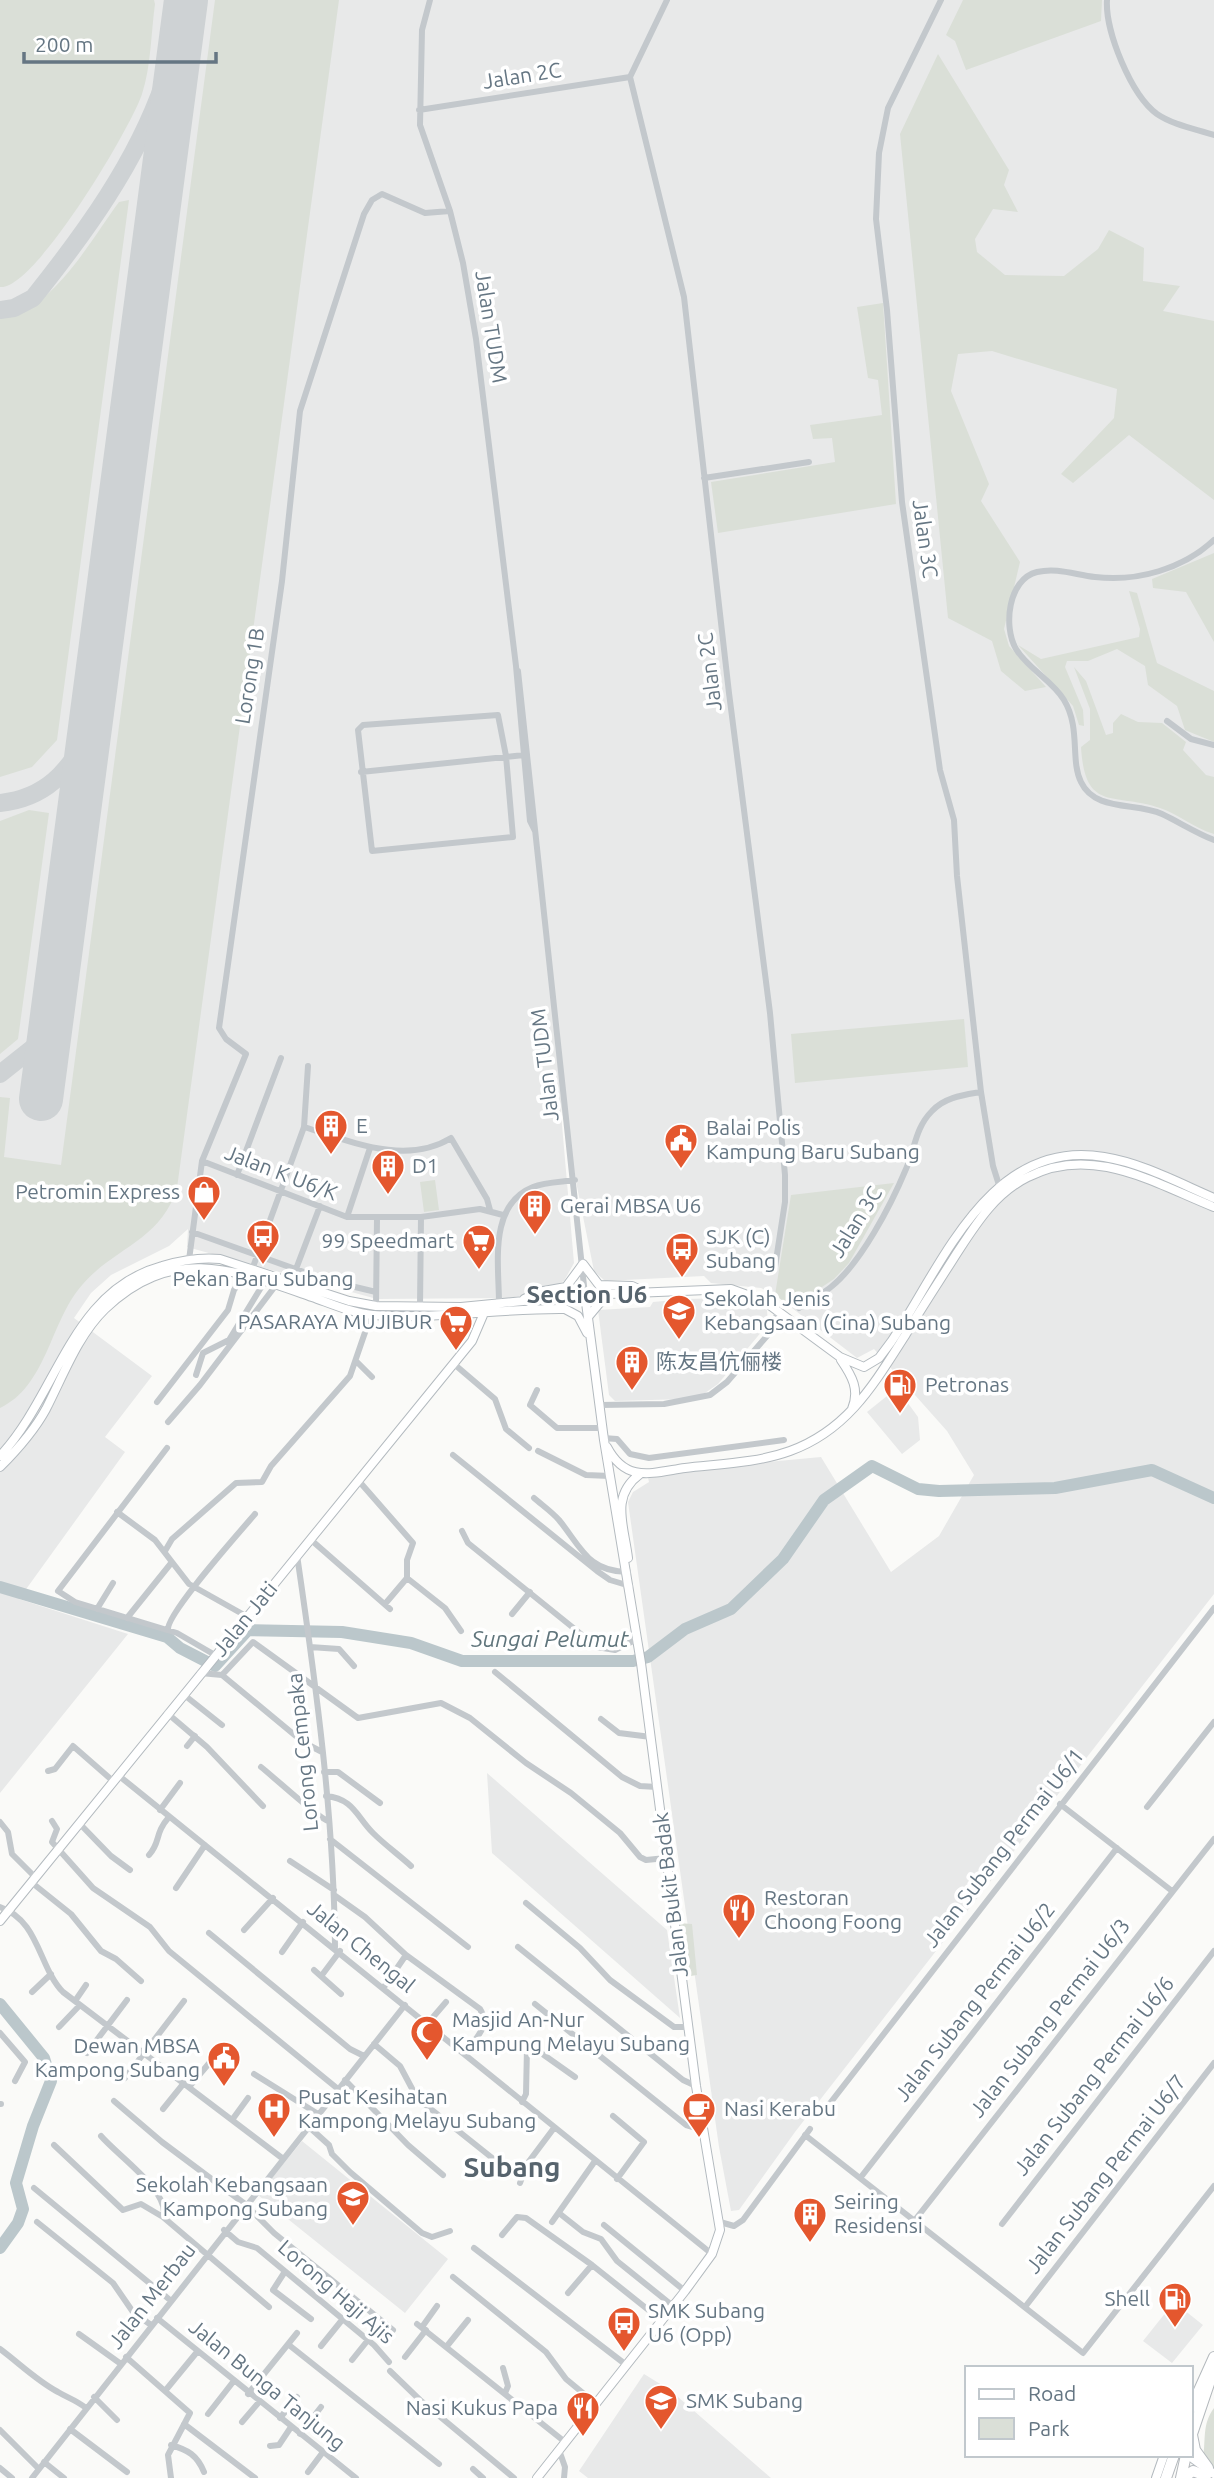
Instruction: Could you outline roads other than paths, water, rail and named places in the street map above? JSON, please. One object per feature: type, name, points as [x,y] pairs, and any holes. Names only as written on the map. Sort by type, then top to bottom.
[{"type":"highway","points":[[1193,2403],[1214,2357]]},
{"type":"highway","points":[[1193,2430],[1214,2369]]},
{"type":"highway","points":[[1193,2443],[1209,2474]]},
{"type":"highway","points":[[1182,2478],[1185,2457]]},
{"type":"highway","points":[[1166,2478],[1170,2458]]},
{"type":"highway","points":[[1182,2478],[1193,2471],[1209,2474]]},
{"type":"main road","points":[[0,1456],[35,1411],[82,1324],[99,1303],[124,1282],[151,1269],[189,1260],[220,1259],[253,1267],[349,1301],[376,1306],[420,1307],[519,1302],[608,1293],[731,1289],[764,1301],[840,1357],[864,1367],[879,1358],[957,1236],[999,1185],[1028,1167],[1066,1156],[1096,1155],[1142,1168],[1214,1198]]},
{"type":"main road","points":[[627,1570],[621,1497],[625,1486],[640,1474],[788,1452],[828,1433],[868,1395],[973,1228],[999,1196],[1026,1177],[1063,1165],[1094,1164],[1136,1174],[1214,1207]]},
{"type":"main road","points":[[519,1302],[538,1292],[566,1287],[583,1264],[599,1285],[632,1286],[643,1291]]},
{"type":"main road","points":[[0,1467],[25,1440],[44,1413],[88,1329],[127,1290],[153,1277],[183,1269],[221,1268],[371,1315],[469,1314],[556,1308],[572,1311],[583,1323],[592,1345]]},
{"type":"main road","points":[[589,1317],[608,1293]]},
{"type":"main road","name":"Jalan Bukit Badak","points":[[537,2478],[685,2291],[712,2253],[720,2222],[696,2086],[641,1663],[603,1435],[585,1295]]},
{"type":"main road","name":"Jalan Jati","points":[[0,1921],[4,1909],[33,1880],[454,1364],[476,1334],[484,1313]]},
{"type":"main road","points":[[469,1314],[476,1334]]},
{"type":"main road","points":[[840,1357],[854,1381],[856,1401],[850,1413]]},
{"type":"main road","points":[[603,1435],[619,1465],[640,1474]]},
{"type":"main road","points":[[1193,2398],[1203,2382]]},
{"type":"main road","points":[[1186,2457],[1209,2474]]},
{"type":"main road","points":[[1156,2478],[1170,2458]]},
{"type":"street","name":"Jalan TUDM","points":[[430,0],[422,30],[420,125],[450,211],[463,262],[476,339],[516,666],[523,693],[526,755],[575,1180],[585,1295]]},
{"type":"street","points":[[630,77],[667,0]]},
{"type":"street","name":"Jalan 3C","points":[[941,0],[888,108],[879,153],[876,219],[887,310],[902,502],[940,770],[954,820],[957,876],[981,1091],[993,1166],[999,1185]]},
{"type":"street","points":[[1107,0],[1109,23],[1116,46],[1144,101],[1168,120],[1214,135]]},
{"type":"street","name":"Jalan 2C","points":[[419,110],[630,77],[684,297],[769,1013],[785,1175],[785,1202],[775,1267]]},
{"type":"street","name":"Lorong 1B","points":[[189,1260],[202,1161],[246,1054],[226,1039],[219,1028],[282,581],[300,411],[355,240],[372,200],[382,194],[425,213],[450,211]]},
{"type":"street","points":[[704,478],[809,462]]},
{"type":"street","points":[[1214,540],[1188,559],[1156,573],[1099,578],[1054,570],[1035,572],[1022,580],[1013,596],[1010,619],[1011,638],[1022,656],[1062,697],[1072,715],[1079,780],[1088,794],[1103,802],[1160,813],[1214,840]]},
{"type":"street","points":[[498,715],[506,756],[514,835],[509,838],[374,852],[370,849],[361,772],[356,734],[363,725],[498,715]]},
{"type":"street","points":[[1167,721],[1191,739],[1214,745]]},
{"type":"street","points":[[361,772],[526,755]]},
{"type":"street","points":[[237,1175],[281,1058]]},
{"type":"street","points":[[253,1267],[304,1127],[308,1066]]},
{"type":"street","name":"Jalan 3C","points":[[799,1308],[831,1287],[849,1269],[896,1192],[908,1166],[918,1130],[927,1116],[945,1101],[981,1091]]},
{"type":"street","points":[[304,1127],[370,1148],[424,1150],[451,1138],[487,1199],[490,1210],[503,1215]]},
{"type":"street","points":[[347,1217],[370,1148]]},
{"type":"street","name":"Jalan K U6/K","points":[[202,1161],[347,1217],[421,1217],[490,1210]]},
{"type":"street","points":[[499,1303],[500,1225],[503,1215],[530,1188],[575,1180]]},
{"type":"street","points":[[296,1269],[320,1206]]},
{"type":"street","points":[[420,1307],[421,1217]]},
{"type":"street","points":[[376,1306],[377,1219]]},
{"type":"street","points":[[192,1232],[326,1280],[376,1292]]},
{"type":"street","points":[[158,1402],[228,1310],[234,1290],[243,1275]]},
{"type":"street","points":[[196,1375],[203,1353],[229,1340],[264,1281]]},
{"type":"street","points":[[168,1422],[208,1376],[276,1285]]},
{"type":"street","points":[[600,1405],[664,1404],[710,1395],[727,1382],[773,1329],[778,1310]]},
{"type":"street","points":[[165,1551],[173,1539],[236,1483],[262,1482],[271,1466],[340,1389],[357,1362],[371,1315]]},
{"type":"street","points":[[357,1362],[372,1377]]},
{"type":"street","points":[[454,1364],[495,1399],[503,1425],[529,1448]]},
{"type":"street","points":[[537,1391],[530,1405],[557,1429],[614,1437],[630,1454],[649,1458],[785,1440]]},
{"type":"street","points":[[167,1448],[58,1589],[65,1597],[190,1639],[214,1656]]},
{"type":"street","points":[[538,1451],[586,1475],[610,1476]]},
{"type":"street","points":[[453,1455],[597,1571],[610,1580],[630,1586]]},
{"type":"street","points":[[310,1539],[387,1606],[407,1578],[412,1540],[359,1480]]},
{"type":"street","points":[[534,1498],[560,1521],[573,1542],[597,1566],[608,1571],[627,1570]]},
{"type":"street","points":[[117,1513],[165,1551],[184,1579],[194,1587],[246,1616]]},
{"type":"street","points":[[168,1630],[169,1620],[255,1514]]},
{"type":"street","points":[[462,1531],[468,1543],[601,1650],[615,1650],[637,1639]]},
{"type":"street","name":"Lorong Cempaka","points":[[297,1555],[322,1752],[337,1949]]},
{"type":"street","points":[[127,1618],[172,1562]]},
{"type":"street","points":[[407,1578],[445,1608],[461,1631]]},
{"type":"street","points":[[97,1608],[113,1583]]},
{"type":"street","points":[[512,1614],[530,1592]]},
{"type":"street","name":"Jalan Subang Permai U6/1","points":[[824,2111],[1214,1608]]},
{"type":"street","points":[[222,1675],[253,1642],[358,1718],[441,1703],[470,1718],[526,1763],[571,1793],[620,1833],[640,1857],[646,1860],[666,1858]]},
{"type":"street","points":[[310,1647],[339,1649],[354,1666]]},
{"type":"street","points":[[203,1669],[222,1675],[303,1742],[322,1752]]},
{"type":"street","points":[[495,1672],[622,1777],[640,1786],[657,1787]]},
{"type":"street","points":[[183,1694],[222,1725]]},
{"type":"street","points":[[167,1713],[195,1736],[263,1806]]},
{"type":"street","points":[[601,1719],[619,1733],[651,1737]]},
{"type":"street","points":[[1147,1807],[1214,1722]]},
{"type":"street","points":[[187,1746],[195,1736]]},
{"type":"street","name":"Jalan Chengal","points":[[48,1771],[55,1769],[74,1746],[273,1898],[617,2179],[712,2253]]},
{"type":"street","points":[[261,1767],[302,1799],[314,1815],[328,1821]]},
{"type":"street","points":[[324,1772],[338,1772],[380,1803]]},
{"type":"street","points":[[160,1811],[180,1783]]},
{"type":"street","points":[[326,1796],[343,1799],[353,1806],[371,1831],[411,1866]]},
{"type":"street","points":[[1060,1804],[1172,1891]]},
{"type":"street","points":[[149,1855],[157,1846],[158,1829],[169,1817]]},
{"type":"street","points":[[52,1821],[57,1829],[51,1839],[57,1850],[93,1888],[150,1927],[170,1951],[338,2089]]},
{"type":"street","points":[[0,1822],[8,1832],[12,1854],[33,1880],[71,1914],[101,1951],[116,1959],[141,1981]]},
{"type":"street","points":[[79,1823],[111,1856],[130,1870]]},
{"type":"street","points":[[330,1839],[468,1947]]},
{"type":"street","name":"Jalan Subang Permai U6/3","points":[[915,2220],[1214,1839]]},
{"type":"street","points":[[176,1888],[205,1845]]},
{"type":"street","name":"Jalan Subang Permai U6/2","points":[[861,2177],[1116,1848]]},
{"type":"street","points":[[290,1861],[334,1892],[406,1955],[472,2003],[485,2017],[479,2035],[464,2053]]},
{"type":"street","points":[[244,1930],[273,1898]]},
{"type":"street","points":[[526,1903],[580,1948],[610,1980],[674,2028],[688,2027]]},
{"type":"street","points":[[4,1909],[25,1926],[47,1961],[55,1984],[282,2158]]},
{"type":"street","points":[[282,1952],[303,1922]]},
{"type":"street","points":[[209,1933],[350,2049],[364,2056]]},
{"type":"street","points":[[518,1947],[682,2080],[696,2086]]},
{"type":"street","points":[[321,1975],[337,1949]]},
{"type":"street","name":"Jalan Subang Permai U6/6","points":[[1002,2224],[1214,1951]]},
{"type":"street","points":[[384,1987],[406,1955]]},
{"type":"street","points":[[314,1970],[341,1994]]},
{"type":"street","points":[[32,1992],[51,1974]]},
{"type":"street","points":[[59,2027],[77,2003],[86,1985]]},
{"type":"street","points":[[87,2053],[127,2000]]},
{"type":"street","points":[[125,2078],[184,2001]]},
{"type":"street","points":[[428,2023],[446,2002]]},
{"type":"street","points":[[535,2004],[686,2125],[703,2130]]},
{"type":"street","name":"Jalan Merbau","points":[[34,2477],[245,2204],[405,2005]]},
{"type":"street","points":[[0,2033],[25,2062],[15,2081]]},
{"type":"street","points":[[374,2044],[400,2066],[417,2098],[501,2165]]},
{"type":"street","points":[[522,2102],[526,2090],[527,2048],[534,2048],[575,2077]]},
{"type":"street","points":[[163,2109],[211,2061]]},
{"type":"street","name":"Jalan Subang Permai U6/7","points":[[1025,2306],[1214,2063]]},
{"type":"street","points":[[254,2074],[318,2114]]},
{"type":"street","points":[[345,2080],[408,2145],[443,2175]]},
{"type":"street","points":[[232,2120],[248,2098]]},
{"type":"street","points":[[114,2101],[162,2142],[245,2204],[274,2233],[393,2330]]},
{"type":"street","points":[[613,2116],[644,2142],[617,2179]]},
{"type":"street","points":[[308,2126],[330,2145],[332,2154],[350,2172],[422,2233],[432,2237],[450,2231]]},
{"type":"street","points":[[520,2183],[530,2158],[554,2127]]},
{"type":"street","points":[[720,2222],[734,2226],[744,2220],[808,2132],[1083,2353],[1214,2186]]},
{"type":"street","points":[[101,2136],[129,2166],[154,2185],[165,2211],[163,2217]]},
{"type":"street","points":[[54,2145],[123,2210],[141,2204],[163,2217],[269,2307]]},
{"type":"street","points":[[552,2222],[595,2161]]},
{"type":"street","points":[[34,2188],[170,2300]]},
{"type":"street","points":[[559,2213],[583,2232],[600,2239],[617,2261],[673,2306]]},
{"type":"street","points":[[502,2235],[517,2217],[522,2216],[592,2264],[661,2320]]},
{"type":"street","points":[[37,2222],[113,2283],[133,2312],[151,2325]]},
{"type":"street","points":[[604,2225],[685,2291]]},
{"type":"street","name":"Lorong Haji Ajis","points":[[225,2230],[238,2242],[257,2248],[368,2340],[389,2362]]},
{"type":"street","points":[[474,2248],[625,2364]]},
{"type":"street","points":[[568,2293],[592,2264]]},
{"type":"street","points":[[284,2273],[273,2290],[311,2319]]},
{"type":"street","points":[[453,2277],[546,2352],[566,2379],[595,2403]]},
{"type":"street","points":[[405,2357],[438,2306]]},
{"type":"street","name":"Jalan Bunga Tanjung","points":[[156,2318],[356,2478]]},
{"type":"street","points":[[321,2346],[342,2320]]},
{"type":"street","points":[[447,2346],[468,2320]]},
{"type":"street","points":[[422,2327],[565,2442]]},
{"type":"street","points":[[248,2394],[297,2333]]},
{"type":"street","points":[[79,2334],[121,2364]]},
{"type":"street","points":[[352,2360],[368,2340]]},
{"type":"street","points":[[289,2344],[439,2464]]},
{"type":"street","points":[[0,2349],[58,2393],[72,2396],[86,2408]]},
{"type":"street","points":[[165,2391],[197,2352]]},
{"type":"street","points":[[126,2357],[190,2413],[171,2445],[167,2462],[171,2478]]},
{"type":"street","points":[[503,2368],[508,2386],[505,2393]]},
{"type":"street","name":"Lorong Haji Ajis","points":[[390,2371],[419,2400],[514,2478]]},
{"type":"street","points":[[208,2414],[233,2382]]},
{"type":"street","points":[[94,2397],[117,2420]]},
{"type":"street","points":[[280,2418],[297,2397]]},
{"type":"street","points":[[242,2422],[259,2402]]},
{"type":"street","points":[[300,2434],[321,2407]]},
{"type":"street","points":[[184,2424],[255,2478]]},
{"type":"street","points":[[270,2446],[279,2445],[291,2427]]},
{"type":"street","points":[[70,2428],[127,2472]]},
{"type":"street","points":[[0,2430],[39,2469]]},
{"type":"street","points":[[171,2445],[191,2452],[204,2472]]},
{"type":"street","points":[[559,2450],[565,2467],[564,2478]]},
{"type":"street","points":[[309,2472],[323,2452]]},
{"type":"street","points":[[44,2462],[64,2478]]},
{"type":"street","points":[[0,2468],[12,2478]]},
{"type":"street","points":[[473,2469],[483,2478]]},
{"type":"waterway","name":"Sungai Pelumut","points":[[0,1587],[167,1637],[180,1648],[215,1666],[248,1630],[342,1632],[411,1643],[462,1661],[633,1661],[648,1657],[685,1629],[731,1609],[783,1559],[824,1500],[872,1466],[918,1489],[939,1491],[1055,1488],[1152,1470],[1214,1498]]},
{"type":"waterway","points":[[0,2004],[44,2058],[51,2081],[33,2126],[16,2183],[23,2209],[18,2223],[0,2248]]},
{"type":"place","name":"E","points":[[331,1156]]},
{"type":"place","name":"Balai Polis Kampung Baru Subang","points":[[681,1170]]},
{"type":"place","name":"D1","points":[[388,1196]]},
{"type":"place","name":"Petromin Express","points":[[204,1222]]},
{"type":"place","name":"Gerai MBSA U6","points":[[535,1236]]},
{"type":"place","name":"Pekan Baru Subang","points":[[263,1266]]},
{"type":"place","name":"99 Speedmart","points":[[479,1271]]},
{"type":"place","name":"SJK (C) Subang","points":[[682,1279]]},
{"type":"place","name":"Sekolah Jenis Kebangsaan (Cina) Subang","points":[[679,1341]]},
{"type":"place","name":"PASARAYA MUJIBUR","points":[[456,1352]]},
{"type":"place","name":"陈友昌伉俪楼","points":[[632,1392]]},
{"type":"place","name":"Petronas","points":[[900,1415]]},
{"type":"place","name":"Restoran Choong Foong","points":[[739,1940]]},
{"type":"place","name":"Masjid An-Nur Kampung Melayu Subang","points":[[427,2062]]},
{"type":"place","name":"Dewan MBSA Kampong Subang","points":[[224,2088]]},
{"type":"place","name":"Pusat Kesihatan Kampong Melayu Subang","points":[[274,2139]]},
{"type":"place","name":"Nasi Kerabu","points":[[699,2139]]},
{"type":"place","name":"Sekolah Kebangsaan Kampong Subang","points":[[353,2227]]},
{"type":"place","name":"Seiring Residensi","points":[[810,2244]]},
{"type":"place","name":"Shell","points":[[1175,2329]]},
{"type":"place","name":"SMK Subang U6 (Opp)","points":[[624,2353]]},
{"type":"place","name":"SMK Subang","points":[[661,2431]]},
{"type":"place","name":"Nasi Kukus Papa","points":[[583,2438]]},
{"type":"district","name":"Section U6","points":[[587,1295]]},
{"type":"district","name":"Subang","points":[[512,2167]]}]
